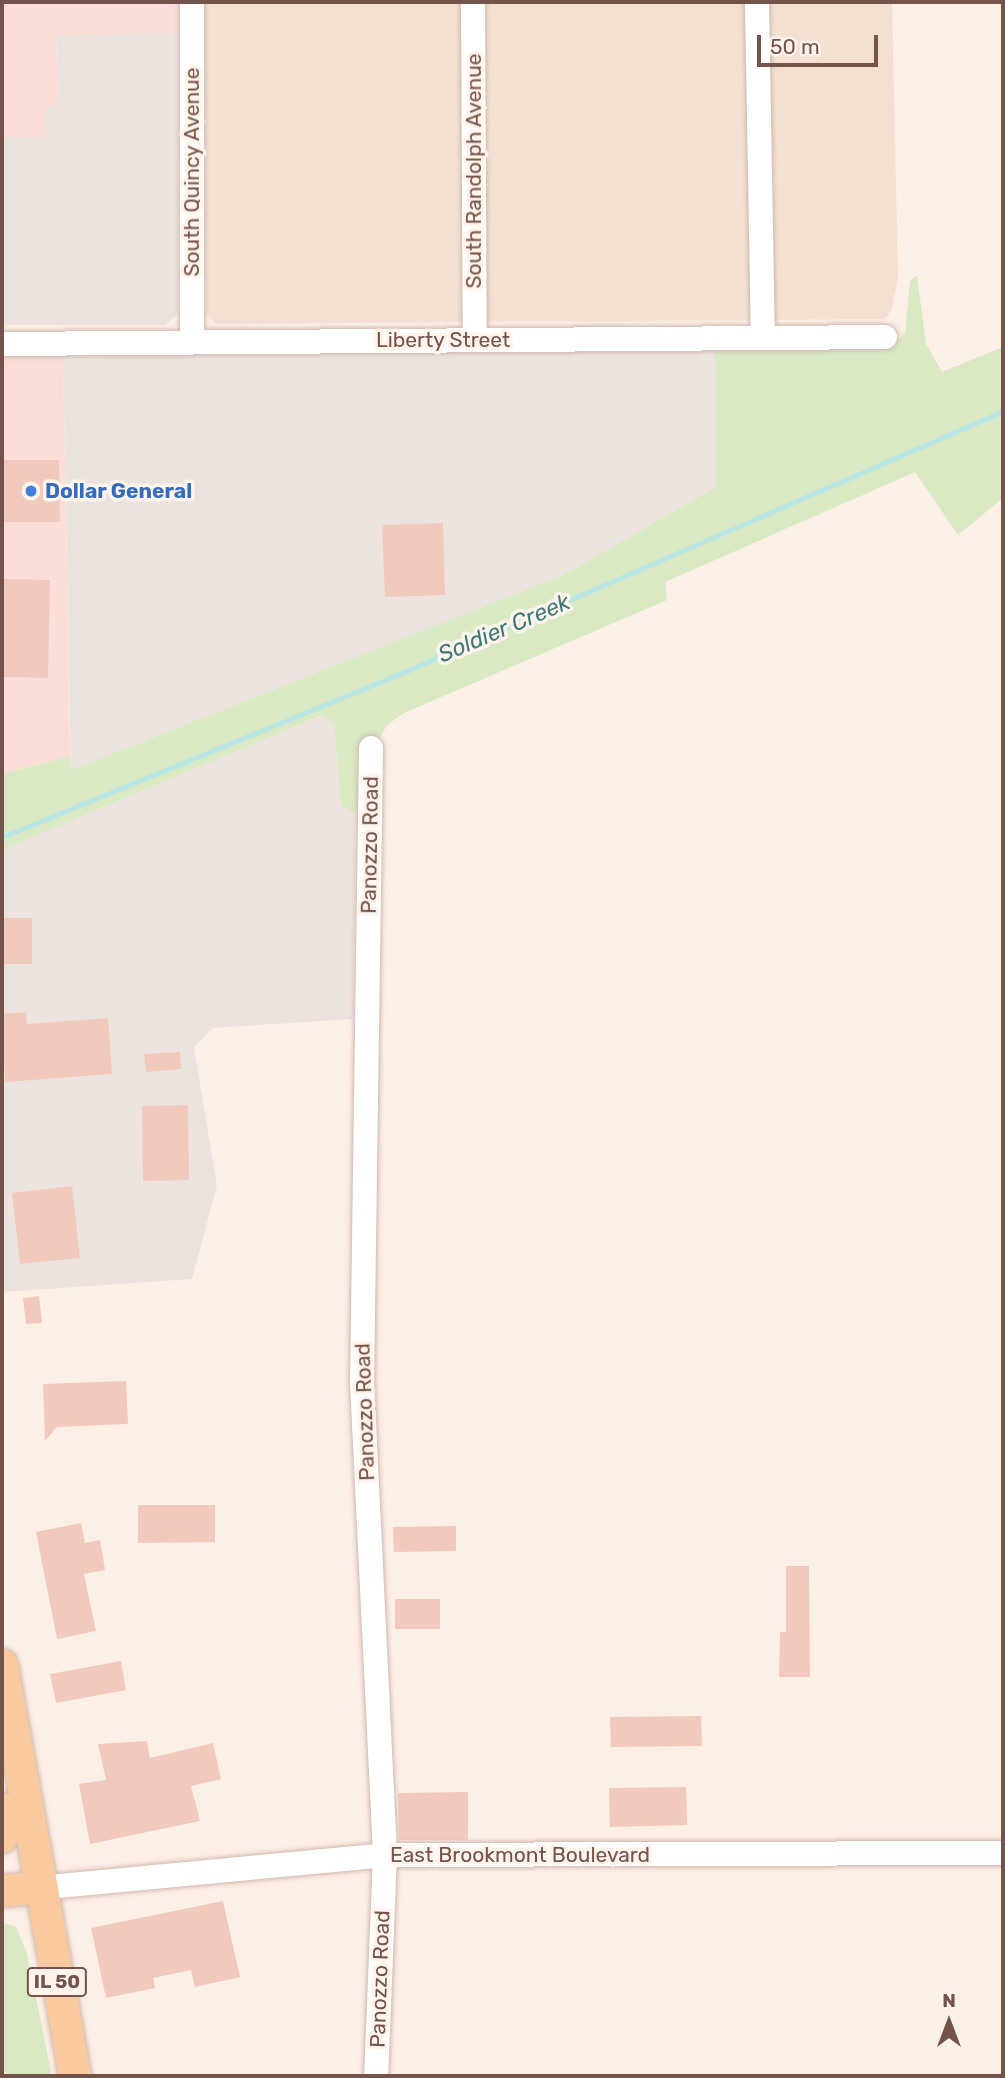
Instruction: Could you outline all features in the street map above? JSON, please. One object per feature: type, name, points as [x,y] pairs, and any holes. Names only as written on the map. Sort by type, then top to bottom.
[{"type":"main road","name":"IL 50","points":[[2,1665],[38,1888],[75,2076]]},
{"type":"main road","points":[[2,1809],[2,1837]]},
{"type":"main road","name":"East Brookmont Boulevard","points":[[2,1889],[38,1888]]},
{"type":"street","name":"South Quincy Avenue","points":[[192,2],[192,342]]},
{"type":"street","name":"South Randolph Avenue","points":[[473,2],[475,340]]},
{"type":"street","points":[[757,2],[763,338]]},
{"type":"street","name":"Liberty Street","points":[[2,344],[885,337]]},
{"type":"street","name":"Panozzo Road","points":[[371,748],[362,1383],[385,1855],[376,2076]]},
{"type":"street","name":"East Brookmont Boulevard","points":[[38,1888],[385,1855],[1003,1853]]},
{"type":"shaded area","points":[[2,2],[179,2],[179,33],[56,35],[58,107],[45,137],[2,138]]},
{"type":"shaded area","points":[[204,2],[892,2],[898,278],[892,309],[885,319],[216,324],[206,313]]},
{"type":"shaded area","points":[[179,33],[178,314],[165,325],[2,325],[2,138],[45,137],[45,107],[58,106],[56,35]]},
{"type":"shaded area","points":[[715,347],[716,487],[565,574],[71,770],[63,356]]},
{"type":"shaded area","points":[[2,356],[63,356],[70,756],[2,774]]},
{"type":"shaded area","points":[[320,716],[334,723],[341,805],[356,813],[353,1019],[213,1028],[194,1047],[217,1185],[192,1279],[2,1292],[2,850]]},
{"type":"green space","points":[[917,275],[926,344],[942,372],[1003,347],[1003,498],[958,535],[915,472],[665,582],[667,600],[404,713],[387,725],[363,767],[356,813],[341,806],[334,723],[320,716],[2,850],[2,774],[70,756],[71,770],[565,574],[716,487],[715,347],[894,345],[905,333],[910,281]]},
{"type":"green space","points":[[2,1922],[16,1927],[27,1954],[52,2076],[2,2076]]},
{"type":"building","name":"Dollar General","points":[[2,460],[59,460],[60,522],[2,522]]},
{"type":"building","points":[[443,523],[445,595],[385,597],[382,525]]},
{"type":"building","points":[[2,579],[50,580],[48,678],[2,677]]},
{"type":"building","points":[[2,918],[32,918],[32,964],[2,964]]},
{"type":"building","points":[[26,1012],[27,1024],[108,1018],[112,1074],[5,1082],[2,1014]]},
{"type":"building","points":[[180,1052],[181,1069],[146,1072],[144,1054]]},
{"type":"building","points":[[188,1105],[189,1180],[143,1181],[142,1106]]},
{"type":"building","points":[[72,1186],[80,1258],[20,1264],[12,1193]]},
{"type":"building","points":[[39,1296],[42,1323],[26,1324],[23,1298]]},
{"type":"building","points":[[126,1381],[128,1424],[57,1427],[45,1441],[43,1384]]},
{"type":"building","points":[[138,1505],[215,1505],[215,1542],[138,1543]]},
{"type":"building","points":[[81,1523],[85,1543],[100,1540],[105,1570],[84,1574],[96,1631],[57,1639],[36,1532]]},
{"type":"building","points":[[456,1526],[456,1551],[394,1552],[393,1527]]},
{"type":"building","points":[[786,1566],[809,1566],[810,1677],[779,1677],[780,1632],[786,1632]]},
{"type":"building","points":[[395,1599],[440,1599],[440,1629],[395,1629]]},
{"type":"building","points":[[121,1661],[126,1690],[56,1703],[50,1674]]},
{"type":"building","points":[[701,1716],[702,1746],[611,1747],[610,1717]]},
{"type":"building","points":[[147,1741],[150,1758],[213,1743],[221,1779],[191,1786],[200,1821],[90,1844],[79,1784],[106,1780],[98,1744]]},
{"type":"building","points":[[686,1787],[687,1825],[610,1827],[609,1788]]},
{"type":"building","points":[[468,1792],[468,1840],[399,1840],[398,1793]]},
{"type":"building","points":[[223,1901],[240,1977],[195,1987],[191,1970],[153,1978],[155,1988],[106,1998],[91,1928]]},
{"type":"waterway","name":"Soldier Creek","points":[[2,837],[411,669],[1003,411]]},
{"type":"place","name":"Dollar General","points":[[31,491]]}]
